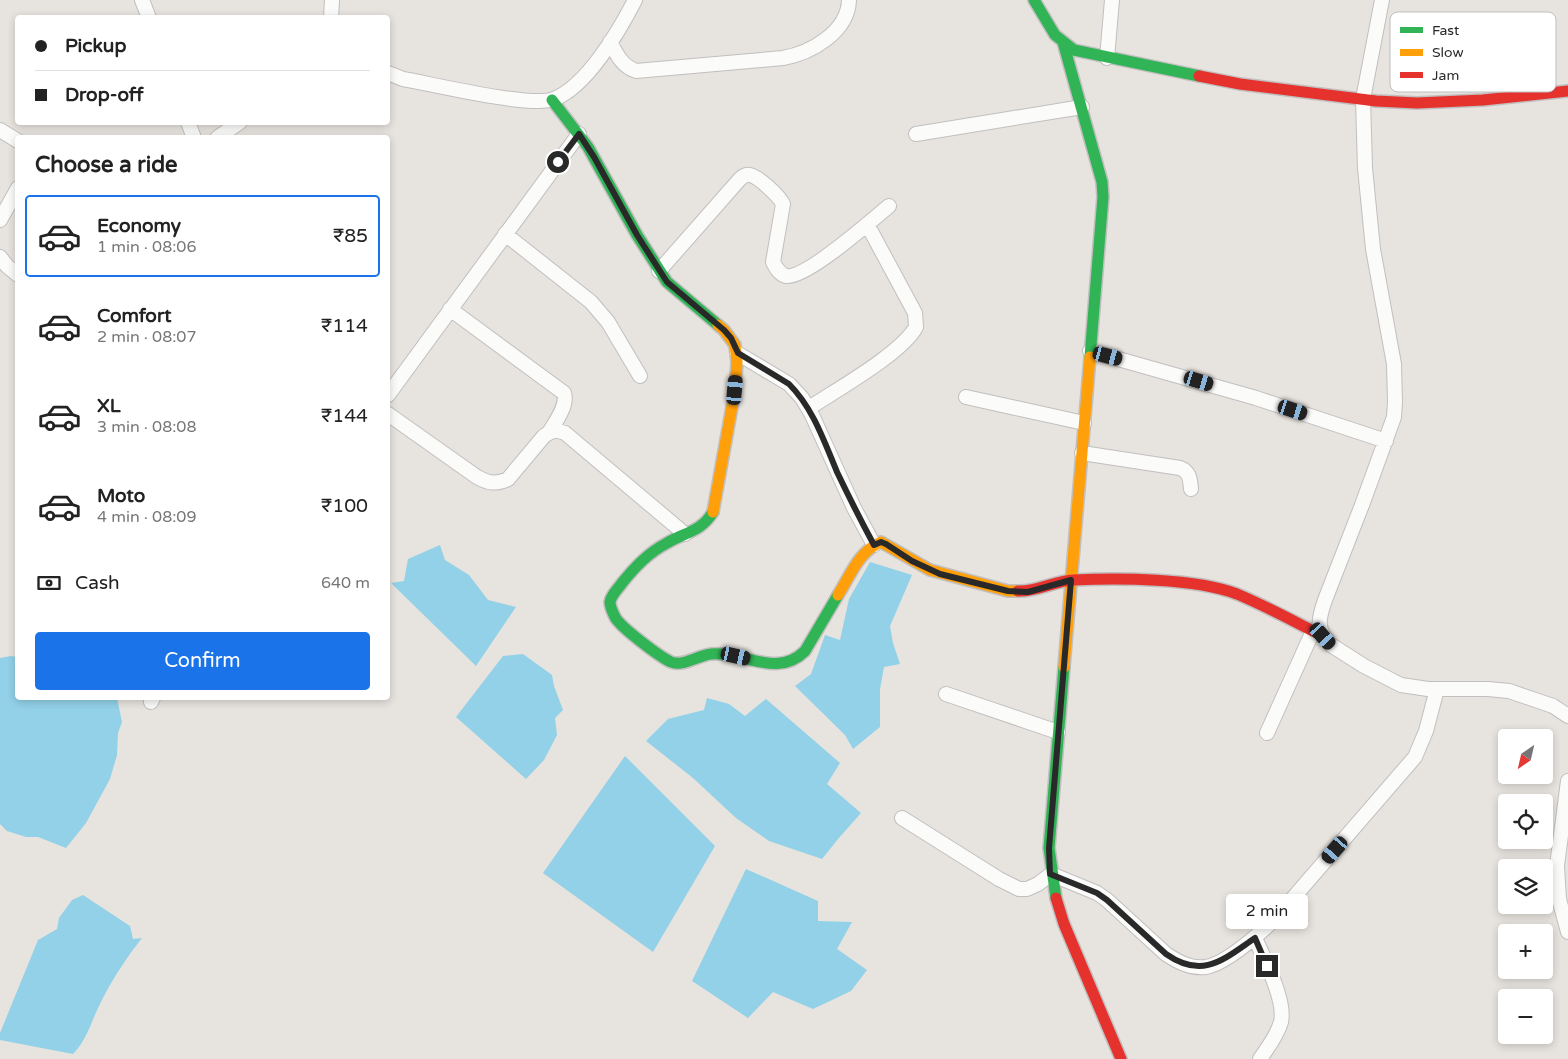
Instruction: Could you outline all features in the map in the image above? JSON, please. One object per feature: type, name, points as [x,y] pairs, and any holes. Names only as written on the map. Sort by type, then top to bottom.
[{"type":"street","points":[[142,0],[148,15]]},
{"type":"street","points":[[331,15],[332,0]]},
{"type":"street","points":[[390,74],[403,79],[510,99],[552,100],[571,90],[595,64],[624,21],[635,0]]},
{"type":"street","points":[[610,42],[621,62],[636,72],[783,58],[812,49],[832,34],[848,9],[849,0]]},
{"type":"street","points":[[1034,0],[1046,23],[1063,42],[1074,50],[1240,84],[1363,99],[1417,103],[1474,100],[1568,91]]},
{"type":"street","points":[[1108,58],[1112,0]]},
{"type":"street","points":[[1267,733],[1318,634],[1320,628],[1319,616],[1394,417],[1394,364],[1373,249],[1365,168],[1363,99],[1382,0]]},
{"type":"street","points":[[1063,42],[1098,163],[1102,182],[1102,197],[1049,848],[1050,874],[1064,924],[1121,1059]]},
{"type":"street","points":[[552,100],[579,134],[594,157],[637,235],[667,282],[724,330],[731,338],[738,353],[735,390],[715,504],[710,518],[704,525],[656,549],[636,565],[618,587],[610,604],[615,618],[638,639],[671,662],[678,663],[711,654],[736,656],[775,665],[798,658],[811,642],[862,555],[881,542],[912,561],[940,574],[1008,591],[1028,592],[1071,580],[1137,580],[1183,583],[1236,594],[1318,634],[1331,645],[1393,683],[1414,688],[1498,690],[1509,692],[1553,706],[1568,716]]},
{"type":"street","points":[[916,134],[1082,107]]},
{"type":"street","points":[[221,135],[236,125]]},
{"type":"street","points":[[0,130],[15,139]]},
{"type":"street","points":[[390,392],[579,134]]},
{"type":"street","points":[[659,271],[739,180],[746,175],[757,178],[783,204],[773,262],[784,276],[790,276],[817,263],[888,206]]},
{"type":"street","points":[[0,220],[15,193]]},
{"type":"street","points":[[809,408],[877,363],[908,338],[916,327],[916,313],[867,224]]},
{"type":"street","points":[[505,234],[595,307],[613,329],[640,376]]},
{"type":"street","points":[[0,256],[6,266],[15,273]]},
{"type":"street","points":[[450,309],[564,393],[566,398],[564,404],[550,432]]},
{"type":"street","points":[[1090,351],[1256,398],[1386,441]]},
{"type":"street","points":[[738,353],[789,384],[809,408],[854,508],[874,545]]},
{"type":"street","points":[[966,397],[1084,423]]},
{"type":"street","points":[[390,415],[477,477],[492,483],[501,483],[508,479],[544,436],[558,430],[570,436],[685,534]]},
{"type":"street","points":[[1082,453],[1180,468],[1187,472],[1190,477],[1191,489]]},
{"type":"street","points":[[1050,874],[1097,893],[1177,962],[1188,966],[1206,967],[1222,960],[1255,938],[1275,919],[1415,757],[1426,731],[1437,689]]},
{"type":"street","points":[[946,694],[1058,732]]},
{"type":"street","points":[[1568,781],[1558,866],[1559,900],[1568,932]]},
{"type":"street","points":[[902,818],[999,880],[1019,889],[1027,889],[1038,884],[1050,874]]},
{"type":"street","points":[[1255,938],[1278,994],[1282,1010],[1281,1023],[1274,1038],[1260,1059]]},
{"type":"water","points":[[440,545],[445,560],[469,575],[488,600],[516,607],[476,666],[391,583],[404,581],[408,559]]},
{"type":"water","points":[[870,562],[912,575],[890,626],[900,664],[884,667],[880,689],[880,727],[853,749],[845,735],[795,686],[811,674],[825,635],[840,640],[849,599]]},
{"type":"water","points":[[523,654],[552,675],[563,710],[555,718],[557,735],[544,760],[526,779],[456,717],[503,656]]},
{"type":"water","points":[[15,657],[15,700],[117,700],[122,722],[118,733],[117,755],[110,779],[86,823],[66,848],[38,837],[26,837],[7,831],[0,824],[0,658]]},
{"type":"water","points":[[707,698],[729,704],[745,716],[766,699],[840,763],[827,784],[861,813],[822,859],[769,841],[736,818],[693,778],[646,741],[668,719],[704,710]]},
{"type":"water","points":[[625,756],[715,846],[653,952],[543,873]]},
{"type":"water","points":[[746,869],[818,901],[818,921],[852,922],[837,949],[867,970],[851,991],[813,1009],[773,992],[748,1018],[692,981]]},
{"type":"water","points":[[83,895],[130,926],[133,939],[142,938],[111,984],[98,1007],[86,1035],[73,1054],[0,1040],[0,1033],[38,940],[57,929],[59,918],[72,900]]},
{"type":"traffic: fast","points":[[1034,0],[1055,35],[1074,50],[1199,76]]},
{"type":"traffic: fast","points":[[1063,42],[1102,182],[1103,197],[1090,357]]},
{"type":"traffic: fast","points":[[552,100],[588,147],[637,235],[667,282],[718,325]]},
{"type":"traffic: fast","points":[[713,512],[698,528],[667,543],[648,556],[627,577],[611,599],[610,604],[618,622],[658,654],[676,663],[686,662],[711,654],[736,656],[760,662],[783,663],[794,659],[805,651],[838,595]]},
{"type":"traffic: fast","points":[[1056,898],[1049,848],[1064,667]]},
{"type":"traffic: slow","points":[[713,512],[735,390],[737,362],[735,345],[718,325]]},
{"type":"traffic: slow","points":[[1064,667],[1090,357]]},
{"type":"traffic: slow","points":[[838,595],[861,558],[873,546],[881,542],[930,570],[1008,591],[1018,591]]},
{"type":"traffic: jam","points":[[1199,76],[1240,84],[1376,101],[1417,103],[1483,100],[1568,91]]},
{"type":"traffic: jam","points":[[1018,591],[1032,590],[1073,580],[1134,579],[1200,585],[1237,594],[1323,636]]},
{"type":"traffic: jam","points":[[1056,898],[1064,924],[1121,1059]]},
{"type":"route","points":[[558,162],[579,134],[654,264],[667,282],[724,330],[731,338],[738,353],[796,390],[809,408],[854,508],[874,545],[881,542],[886,544],[903,556],[940,574],[1008,591],[1028,592],[1071,580],[1049,848],[1050,874],[1097,893],[1177,962],[1188,966],[1206,967],[1222,960],[1255,938],[1267,966]]}]
